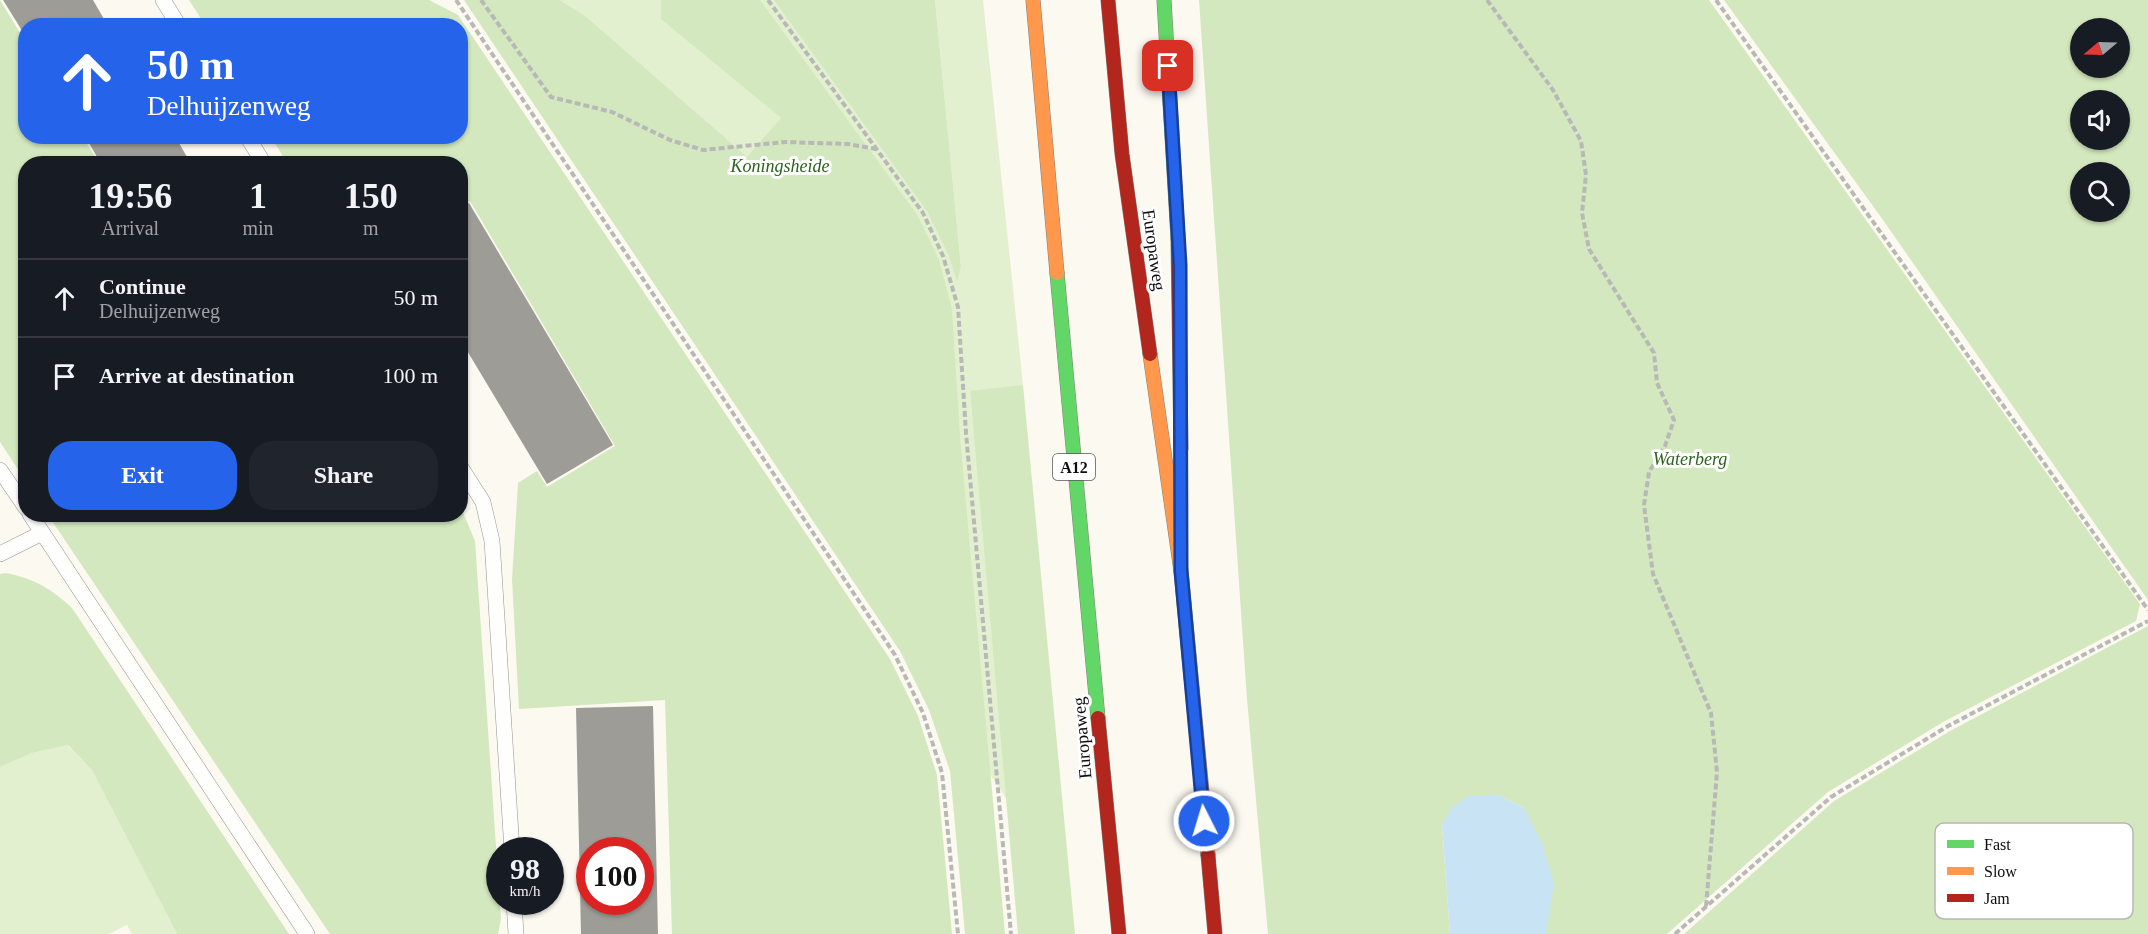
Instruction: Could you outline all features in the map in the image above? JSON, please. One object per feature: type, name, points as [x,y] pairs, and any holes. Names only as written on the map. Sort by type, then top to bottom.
[{"type":"highway","name":"Europaweg","points":[[1033,0],[1064,359],[1119,934]]},
{"type":"highway","name":"Europaweg","points":[[1108,0],[1122,154],[1181,571],[1215,934]]},
{"type":"highway","points":[[1164,0],[1180,265],[1181,571]]},
{"type":"lane","points":[[163,0],[174,18]]},
{"type":"lane","points":[[0,470],[18,496]]},
{"type":"lane","points":[[468,479],[483,502],[492,541],[511,837]]},
{"type":"lane","points":[[35,522],[98,621],[307,934]]},
{"type":"lane","points":[[0,554],[42,532]]},
{"type":"lane","points":[[515,915],[516,934]]},
{"type":"path","points":[[456,0],[895,655],[923,713],[942,773],[958,934]]},
{"type":"path","points":[[481,0],[551,97],[612,112],[670,140],[703,150],[785,142],[848,144],[877,149]]},
{"type":"path","points":[[768,0],[923,213],[944,256],[958,307],[966,433],[1011,934]]},
{"type":"path","points":[[1487,0],[1553,90],[1581,141],[1586,175],[1582,213],[1588,249],[1654,353],[1657,383],[1674,420],[1665,446],[1649,472],[1644,505],[1653,574],[1711,713],[1717,772],[1706,907]]},
{"type":"path","points":[[1716,0],[2148,610]]},
{"type":"path","points":[[1675,934],[1831,797],[1948,726],[2148,621]]},
{"type":"green space","points":[[0,0],[18,30],[18,144],[87,144],[95,156],[18,156],[18,469],[0,442]]},
{"type":"green space","points":[[189,0],[429,0],[460,18],[201,18]]},
{"type":"green space","name":"Koningsheide","points":[[464,0],[559,0],[584,15],[747,157],[781,118],[661,19],[661,0],[760,0],[918,216],[939,260],[952,309],[960,437],[1005,934],[965,934],[950,771],[929,710],[900,651]]},
{"type":"green space","name":"Koningsheide","points":[[470,0],[930,0],[958,275],[961,267],[935,0],[983,0],[1023,385],[970,392],[1012,807]]},
{"type":"green space","points":[[774,0],[935,0],[961,267],[957,281],[949,256],[927,211]]},
{"type":"green space","name":"Waterberg","points":[[1199,0],[1709,0],[2140,604],[2136,621],[1943,722],[1828,792],[1667,934],[1546,934],[1524,808],[1499,795],[1471,795],[1442,825],[1450,934],[1268,934],[1247,699]]},
{"type":"green space","points":[[1724,0],[2148,0],[2148,600],[1883,220]]},
{"type":"green space","points":[[468,30],[890,659],[918,716],[937,775],[952,934],[672,934],[665,700],[519,709],[512,579],[518,483],[537,471],[547,487],[615,446],[470,201],[468,202],[468,156],[283,156],[275,144],[468,144]]},
{"type":"green space","points":[[1023,385],[1075,934],[1018,934],[970,391]]},
{"type":"green space","points":[[53,522],[467,522],[475,541],[495,837],[486,837],[486,915],[501,915],[498,934],[330,934]]},
{"type":"green space","points":[[6,573],[42,585],[72,608],[289,934],[177,934],[92,770],[68,745],[32,753],[0,767],[0,574]]},
{"type":"green space","points":[[2148,626],[2148,934],[1684,934],[1834,801],[1950,731]]},
{"type":"green space","points":[[67,745],[92,769],[177,934],[132,934],[127,925],[109,934],[0,934],[0,767],[32,753]]},
{"type":"water","points":[[1471,795],[1499,795],[1524,808],[1542,843],[1554,883],[1546,934],[1450,934],[1442,825],[1451,808]]},
{"type":"building","points":[[3,0],[93,0],[103,18],[18,18],[18,24]]},
{"type":"building","points":[[90,144],[180,144],[186,156],[96,156]]},
{"type":"building","points":[[468,204],[613,445],[547,484],[468,352]]},
{"type":"building","points":[[653,706],[658,934],[581,934],[581,915],[654,915],[654,837],[579,837],[576,708]]},
{"type":"traffic: fast","points":[[1164,0],[1178,239]]},
{"type":"traffic: fast","points":[[1057,273],[1098,718]]},
{"type":"traffic: slow","points":[[1033,0],[1057,273]]},
{"type":"traffic: slow","points":[[1150,354],[1181,571],[1208,855]]},
{"type":"traffic: jam","points":[[1108,0],[1122,154],[1150,354]]},
{"type":"traffic: jam","points":[[1178,239],[1181,449]]},
{"type":"traffic: jam","points":[[1098,718],[1119,934]]},
{"type":"traffic: jam","points":[[1208,855],[1215,934]]},
{"type":"route","points":[[1168,66],[1180,265],[1181,571],[1204,821]]}]
